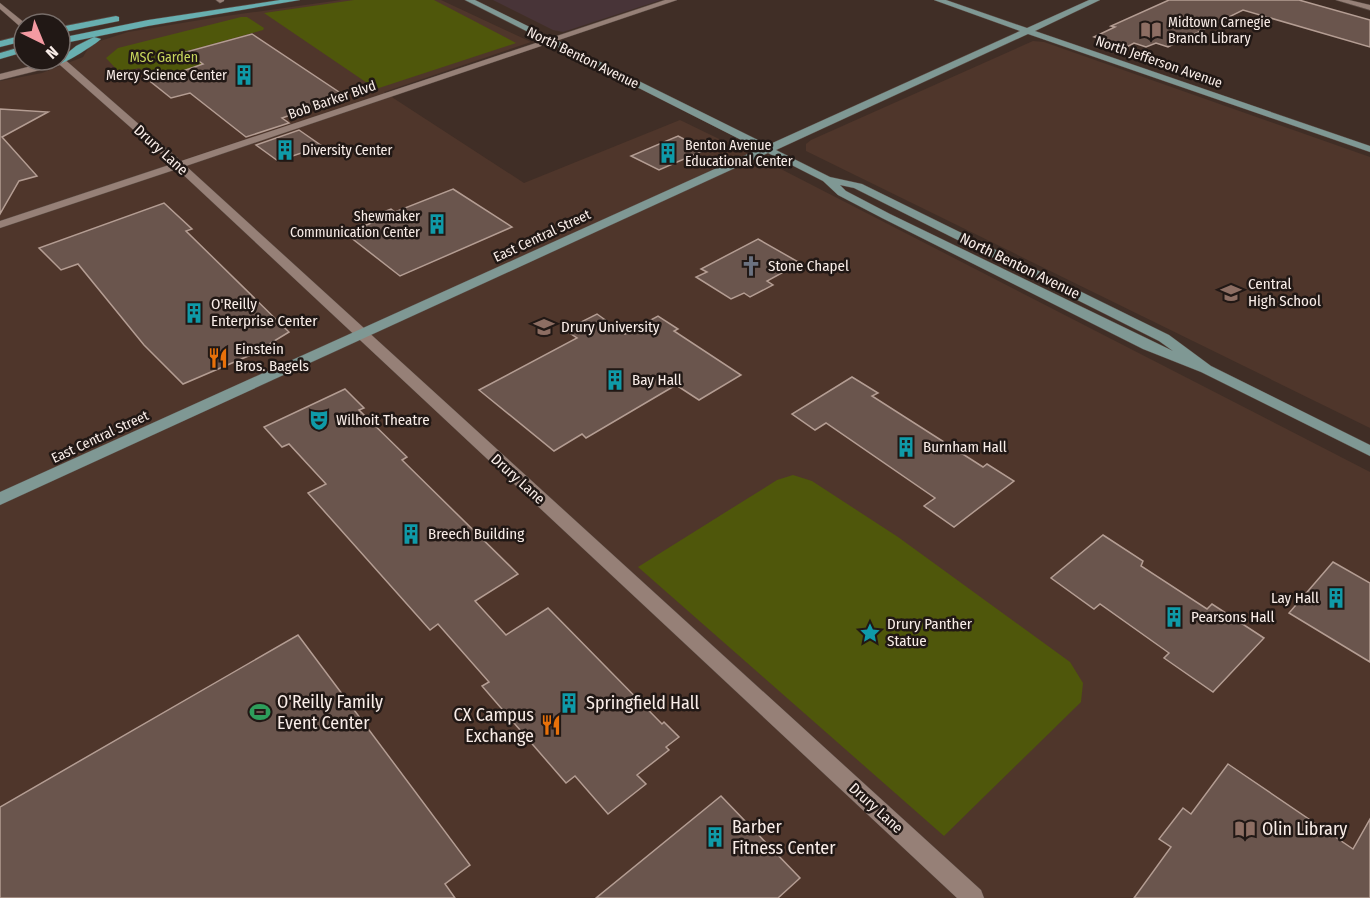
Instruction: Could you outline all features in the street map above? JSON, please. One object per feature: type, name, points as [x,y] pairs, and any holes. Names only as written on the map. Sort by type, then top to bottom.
[{"type":"main road","points":[[210,3],[223,0]]},
{"type":"main road","points":[[72,39],[148,23],[296,0]]},
{"type":"main road","name":"North Benton Avenue","points":[[469,0],[827,179],[842,193],[917,232],[1148,346],[1206,369],[1370,451]]},
{"type":"main road","name":"North Jefferson Avenue","points":[[938,0],[1370,149]]},
{"type":"main road","name":"East Central Street","points":[[0,499],[1096,0]]},
{"type":"main road","points":[[72,28],[199,5]]},
{"type":"main road","points":[[72,53],[101,37],[148,23]]},
{"type":"street","name":"Bob Barker Blvd","points":[[0,225],[673,0]]},
{"type":"street","points":[[1340,0],[1370,8]]},
{"type":"street","points":[[0,5],[12,16]]},
{"type":"street","name":"Drury Lane","points":[[72,71],[179,165],[973,898]]},
{"type":"street","points":[[0,77],[19,72]]},
{"type":"shaded area","name":"Drury University","points":[[341,0],[441,0],[531,42],[384,92],[524,183],[680,120],[777,167],[1370,472],[1370,898],[0,898],[0,81],[45,72],[72,72],[72,61],[83,57],[89,47],[100,41],[128,32]]},
{"type":"shaded area","points":[[493,0],[661,0],[563,32],[553,30]]},
{"type":"shaded area","name":"Central High School","points":[[1033,41],[1044,42],[1370,157],[1370,428],[806,151],[806,144],[811,140]]},
{"type":"green space","points":[[354,0],[434,0],[516,43],[376,89],[264,13]]},
{"type":"green space","name":"MSC Garden","points":[[247,17],[264,28],[263,30],[187,51],[203,64],[194,67],[196,69],[155,80],[139,68],[120,73],[106,58],[118,48]]},
{"type":"green space","points":[[793,475],[812,481],[898,537],[1070,662],[1083,683],[1081,702],[944,836],[638,567],[777,480]]},
{"type":"building","points":[[1169,0],[1299,0],[1370,20],[1370,47],[1243,10],[1168,47],[1156,43],[1146,47],[1134,43],[1125,48],[1094,37],[1115,27],[1111,26]]},
{"type":"building","name":"Mercy Science Center","points":[[252,34],[345,96],[282,118],[289,123],[246,137],[190,93],[171,98],[151,82],[203,64],[186,52]]},
{"type":"building","points":[[0,109],[48,112],[2,137],[37,176],[19,181],[0,214]]},
{"type":"building","name":"Diversity Center","points":[[299,130],[322,146],[278,161],[256,145]]},
{"type":"building","name":"Benton Avenue Educational Center","points":[[678,136],[705,150],[659,170],[631,156]]},
{"type":"building","name":"Shewmaker Communication Center","points":[[453,189],[512,227],[400,276],[345,233],[374,222],[368,218],[391,209],[395,212]]},
{"type":"building","name":"O'Reilly Enterprise Center","points":[[164,203],[192,229],[186,231],[289,332],[253,354],[183,384],[144,345],[78,264],[61,270],[39,248]]},
{"type":"building","name":"Stone Chapel","points":[[758,239],[800,263],[767,281],[773,285],[750,297],[744,293],[731,299],[696,277],[707,272],[701,269]]},
{"type":"building","name":"Bay Hall","points":[[597,314],[625,334],[658,316],[678,329],[674,331],[741,375],[699,400],[676,385],[586,438],[582,434],[554,451],[479,390],[577,338],[565,330]]},
{"type":"building","name":"Burnham Hall","points":[[852,377],[878,393],[872,396],[983,467],[987,464],[1014,481],[954,527],[924,506],[935,498],[826,423],[815,430],[792,414]]},
{"type":"building","points":[[345,389],[364,408],[359,410],[407,457],[402,460],[518,574],[475,601],[506,635],[548,608],[662,724],[664,722],[679,737],[666,747],[669,750],[637,775],[646,784],[608,814],[575,776],[566,783],[482,686],[489,682],[438,624],[430,630],[308,493],[326,484],[289,444],[282,447],[264,427]]},
{"type":"building","name":"Pearsons Hall","points":[[1103,535],[1143,561],[1141,566],[1207,609],[1212,604],[1264,638],[1213,692],[1164,658],[1169,653],[1100,604],[1094,609],[1051,578]]},
{"type":"building","name":"Lay Hall","points":[[1333,562],[1370,583],[1370,662],[1289,613]]},
{"type":"building","name":"O'Reilly Family Event Center","points":[[298,635],[470,865],[445,884],[455,898],[0,898],[0,807]]},
{"type":"building","name":"Olin Library","points":[[1228,764],[1353,849],[1370,819],[1370,898],[1134,898],[1171,847],[1159,839],[1183,808],[1191,814]]},
{"type":"building","name":"Barber Fitness Center","points":[[721,796],[800,878],[778,898],[596,898]]},
{"type":"place","name":"Midtown Carnegie Branch Library","points":[[1151,30]]},
{"type":"place","name":"Mercy Science Center","points":[[244,75]]},
{"type":"place","name":"Diversity Center","points":[[285,150]]},
{"type":"place","name":"Benton Avenue Educational Center","points":[[668,153]]},
{"type":"place","name":"Shewmaker Communication Center","points":[[437,224]]},
{"type":"place","name":"Stone Chapel","points":[[751,266]]},
{"type":"place","name":"Central High School","points":[[1231,293]]},
{"type":"place","name":"O'Reilly Enterprise Center","points":[[194,313]]},
{"type":"place","name":"Drury University","points":[[544,327]]},
{"type":"place","name":"Einstein Bros. Bagels","points":[[218,358]]},
{"type":"place","name":"Bay Hall","points":[[615,380]]},
{"type":"place","name":"Wilhoit Theatre","points":[[319,420]]},
{"type":"place","name":"Burnham Hall","points":[[906,447]]},
{"type":"place","name":"Breech Building","points":[[411,534]]},
{"type":"place","name":"Lay Hall","points":[[1336,598]]},
{"type":"place","name":"Pearsons Hall","points":[[1174,617]]},
{"type":"place","name":"Drury Panther Statue","points":[[870,633]]},
{"type":"place","name":"Springfield Hall","points":[[569,703]]},
{"type":"place","name":"O'Reilly Family Event Center","points":[[260,712]]},
{"type":"place","name":"CX Campus Exchange","points":[[551,725]]},
{"type":"place","name":"Olin Library","points":[[1245,829]]},
{"type":"place","name":"Barber Fitness Center","points":[[715,837]]}]
